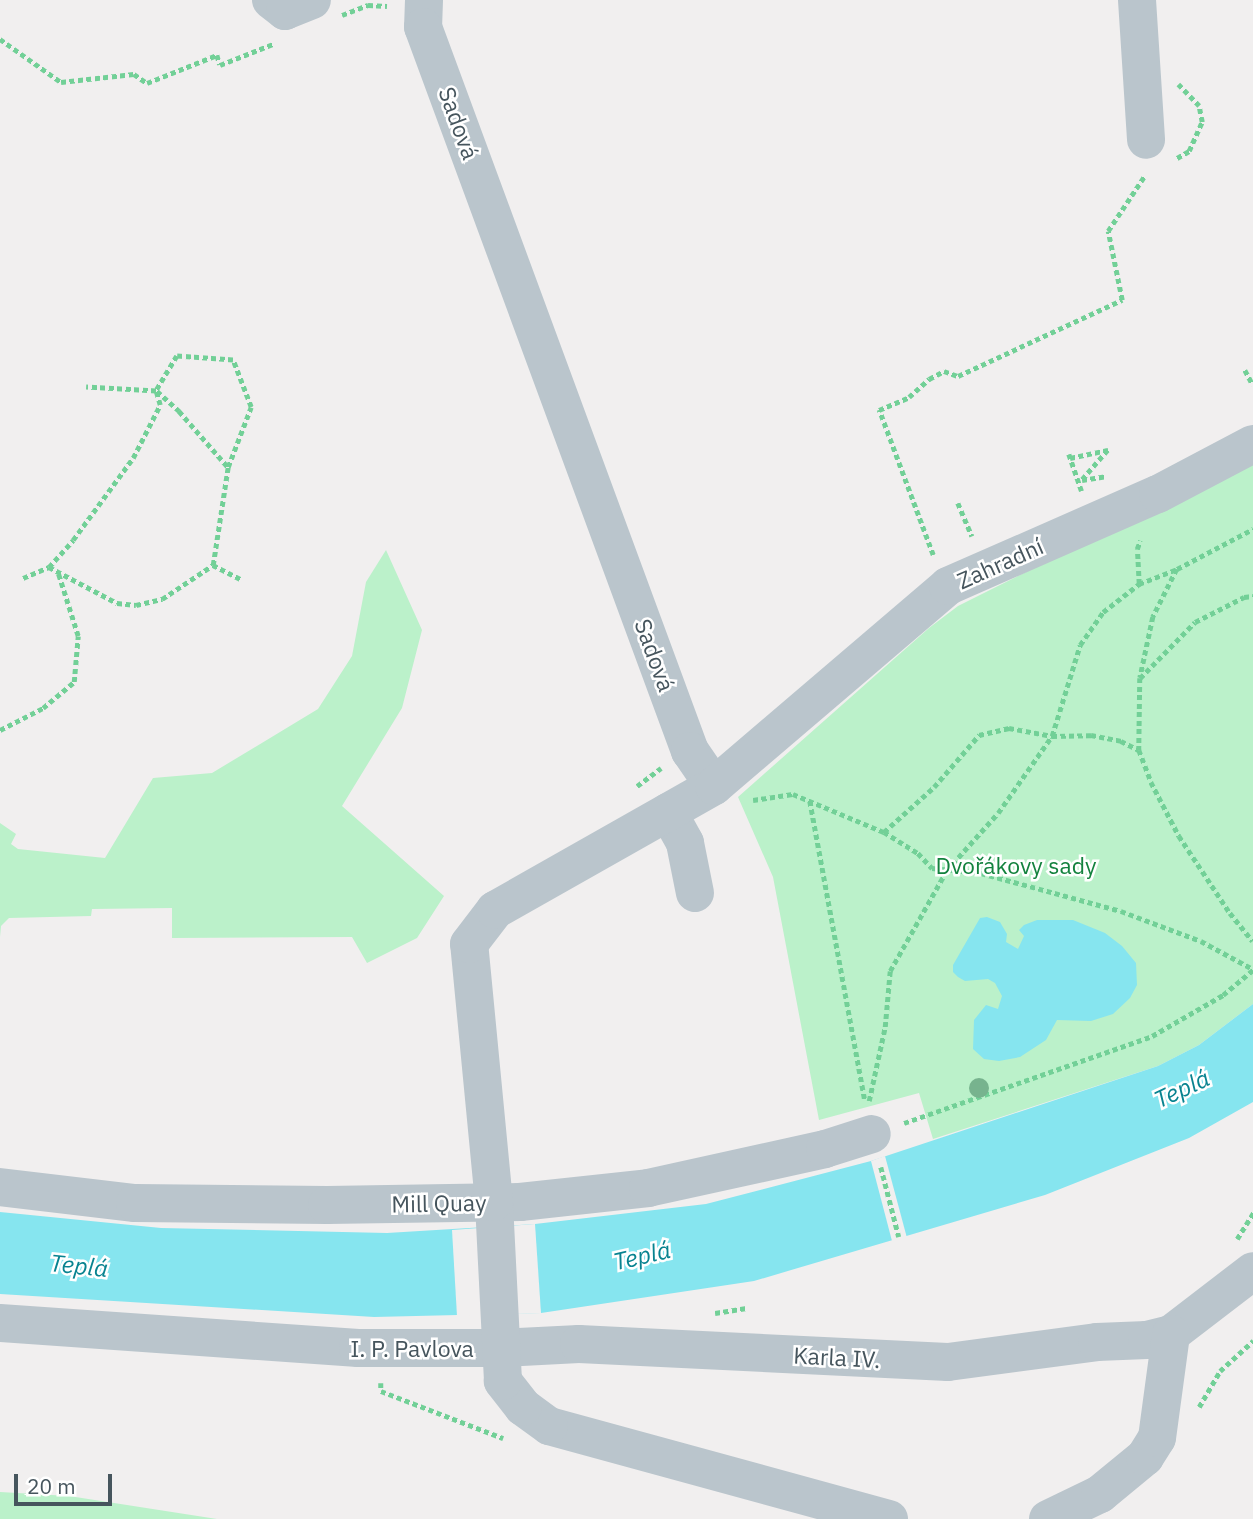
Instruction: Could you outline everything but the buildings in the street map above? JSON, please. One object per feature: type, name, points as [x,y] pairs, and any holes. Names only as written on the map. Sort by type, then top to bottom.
[{"type":"street","points":[[271,0],[285,11],[312,0]]},
{"type":"street","points":[[1137,0],[1147,155]]},
{"type":"street","name":"Sadová","points":[[407,4],[423,27],[690,751],[714,786]]},
{"type":"street","name":"Zahradní","points":[[714,786],[948,586],[1158,494],[1253,444]]},
{"type":"street","points":[[501,1330],[495,1214],[469,944],[495,910],[714,786]]},
{"type":"street","points":[[668,812],[685,843],[695,893]]},
{"type":"street","name":"Mill Quay","points":[[0,1187],[135,1203],[327,1205],[495,1214],[648,1188],[825,1149],[873,1135]]},
{"type":"street","points":[[1048,1519],[1100,1494],[1145,1457],[1157,1438],[1171,1334],[1253,1271]]},
{"type":"street","name":"I. P. Pavlova","points":[[0,1324],[358,1348],[501,1330],[503,1381],[523,1407],[549,1426],[889,1519]]},
{"type":"street","name":"Karla IV.","points":[[501,1330],[579,1344],[948,1362],[1097,1342],[1147,1340],[1171,1334]]},
{"type":"path","points":[[0,38],[61,82],[134,74],[147,83],[217,55]]},
{"type":"path","points":[[934,557],[879,410],[909,397],[929,379],[944,371],[958,376],[1122,300],[1108,231],[1147,155]]},
{"type":"path","points":[[23,578],[49,567],[133,458],[160,405],[156,391],[177,356],[233,360],[251,407],[228,467],[213,565],[162,599],[136,605],[117,603],[49,567]]},
{"type":"path","points":[[1245,370],[1253,385]]},
{"type":"path","points":[[86,387],[156,391],[180,411],[228,467]]},
{"type":"path","points":[[1085,498],[1069,456],[1108,450],[1082,480],[1113,474]]},
{"type":"path","points":[[958,503],[973,538]]},
{"type":"path","points":[[899,1237],[873,1135],[890,971],[947,870],[998,813],[1052,736],[1080,645],[1103,612],[1139,584],[1177,569],[1253,529]]},
{"type":"path","points":[[213,565],[242,580]]},
{"type":"path","points":[[1177,569],[1153,617],[1140,678],[1139,750],[1151,782],[1179,836],[1230,913],[1253,941]]},
{"type":"path","points":[[0,730],[43,708],[74,682],[78,636],[57,573]]},
{"type":"path","points":[[1140,678],[1195,622],[1244,597],[1253,596]]},
{"type":"path","points":[[884,832],[934,787],[979,735],[1009,728],[1052,736],[1091,735],[1121,741],[1139,750]]},
{"type":"path","points":[[633,788],[667,764]]},
{"type":"path","points":[[793,794],[884,832],[918,853],[932,868],[981,873],[1121,911],[1202,941],[1253,969],[1223,995],[1152,1035],[873,1135]]},
{"type":"path","points":[[810,801],[857,1052]]},
{"type":"green space","name":"Dvořákovy sady","points":[[1253,458],[1253,1004],[1199,1045],[1158,1066],[933,1139],[919,1093],[819,1120],[773,877],[738,797],[929,628],[958,606]]},
{"type":"green space","points":[[386,550],[422,630],[402,708],[342,806],[444,896],[417,938],[367,963],[352,937],[172,938],[172,908],[92,909],[91,916],[9,918],[1,926],[0,937],[0,823],[16,834],[11,844],[18,849],[105,858],[153,778],[212,773],[318,709],[352,656],[366,582]]},
{"type":"green space","points":[[0,1492],[69,1496],[217,1519],[0,1519]]},
{"type":"water","points":[[987,917],[1000,922],[1007,934],[1006,942],[1018,949],[1024,936],[1019,930],[1037,920],[1073,920],[1105,933],[1122,946],[1136,963],[1137,985],[1130,998],[1113,1014],[1091,1021],[1057,1020],[1046,1040],[1020,1057],[999,1061],[984,1059],[973,1049],[974,1020],[986,1005],[998,1009],[1002,996],[995,983],[988,979],[965,981],[958,977],[953,972],[953,965],[980,918]]},
{"type":"water","name":"Teplá","points":[[1253,1004],[1253,1102],[1189,1138],[1045,1195],[754,1281],[541,1313],[374,1317],[0,1294],[0,1212],[161,1228],[387,1233],[535,1224],[706,1204],[871,1161],[1158,1066],[1199,1045]]},
{"type":"pier","points":[[885,1156],[907,1238],[892,1241],[871,1161]]},
{"type":"pier","points":[[535,1224],[541,1313],[457,1316],[452,1230]]}]
